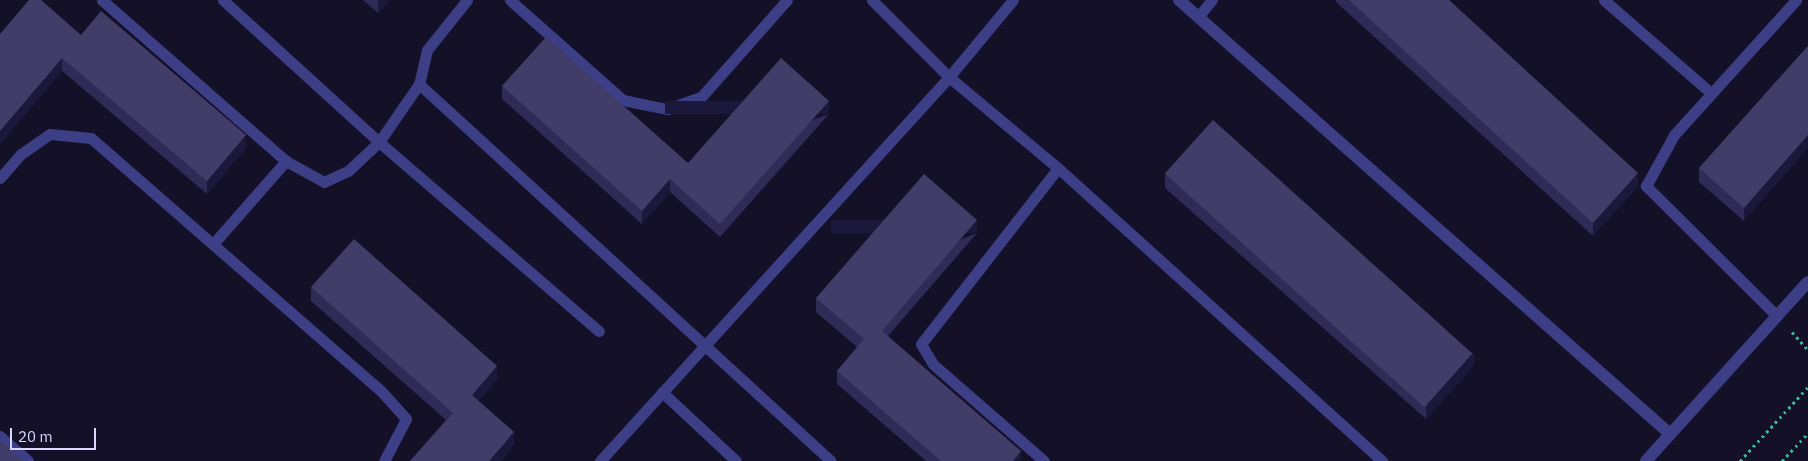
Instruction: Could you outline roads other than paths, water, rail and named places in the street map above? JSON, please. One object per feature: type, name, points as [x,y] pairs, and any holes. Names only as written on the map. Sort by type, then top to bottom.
[{"type":"street","points":[[1179,0],[1670,434]]},
{"type":"street","points":[[1646,461],[1808,282]]},
{"type":"street","points":[[0,436],[28,461]]},
{"type":"lane","points":[[102,0],[286,162],[324,182],[348,171],[379,142],[419,84],[427,50],[467,0]]},
{"type":"lane","points":[[223,0],[379,142],[599,331]]},
{"type":"lane","points":[[510,0],[623,100],[667,109],[702,96],[787,0]]},
{"type":"lane","points":[[872,0],[950,77],[1058,168],[1376,459]]},
{"type":"lane","points":[[600,461],[702,346],[950,77],[1013,0]]},
{"type":"lane","points":[[1198,17],[1212,0]]},
{"type":"lane","points":[[1604,0],[1711,93]]},
{"type":"lane","points":[[1777,316],[1642,183],[1674,135],[1796,0]]},
{"type":"lane","points":[[419,84],[702,346],[831,461]]},
{"type":"lane","points":[[0,178],[21,154],[50,134],[91,138],[382,392],[406,419],[384,461]]},
{"type":"lane","points":[[213,244],[286,162]]},
{"type":"lane","points":[[1044,461],[933,364],[920,344],[1058,168]]},
{"type":"lane","points":[[662,392],[736,461]]}]
